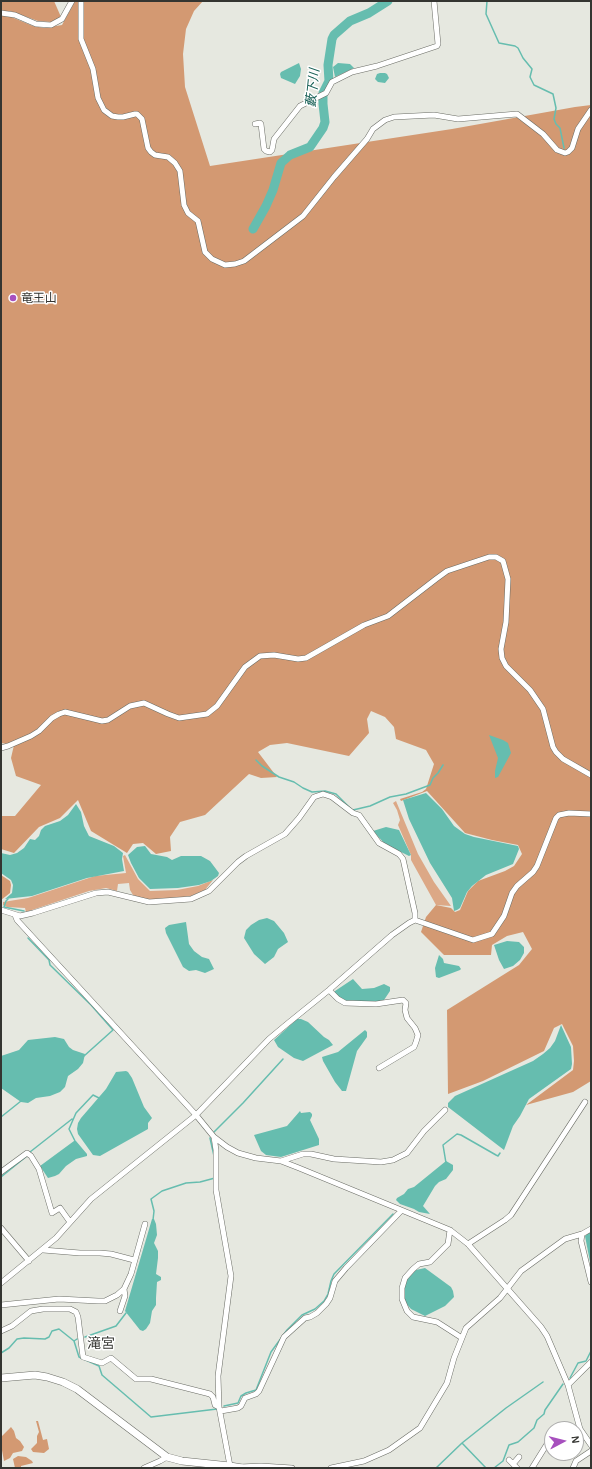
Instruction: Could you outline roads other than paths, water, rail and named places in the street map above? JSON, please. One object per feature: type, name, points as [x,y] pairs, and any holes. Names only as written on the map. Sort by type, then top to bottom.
[{"type":"street","points":[[1,13],[15,15],[36,24],[51,25],[62,19],[72,1]]},
{"type":"street","points":[[81,1],[81,39],[93,69],[98,98],[104,110],[112,116],[123,117],[137,114],[142,119],[148,148],[155,155],[168,157],[175,163],[180,171],[184,205],[188,213],[198,221],[205,252],[212,259],[225,264],[235,264],[244,261],[303,216],[367,139],[373,129],[384,120],[434,115],[458,119],[517,114],[543,134],[557,150],[565,153],[572,148],[578,129],[591,110]]},
{"type":"street","points":[[255,124],[261,124],[264,149],[270,152],[272,150],[274,138],[300,106],[326,94],[332,82],[352,72],[377,66],[437,46],[438,39],[434,1]]},
{"type":"street","points":[[1,748],[31,736],[39,731],[52,718],[64,712],[102,721],[108,720],[130,706],[144,703],[179,718],[207,714],[217,706],[245,668],[260,656],[274,655],[298,659],[306,658],[364,625],[388,616],[447,571],[489,557],[496,557],[503,561],[508,579],[506,622],[501,649],[502,658],[506,666],[530,690],[543,709],[553,747],[556,752],[563,759],[591,775]]},
{"type":"street","points":[[1,910],[20,916],[96,893],[108,892],[149,902],[191,899],[202,895],[214,886],[238,862],[285,834],[314,797],[323,794],[332,796],[353,813],[359,815],[379,843],[398,854],[403,859],[414,906],[415,920]]},
{"type":"street","points":[[1,1283],[56,1238],[91,1199],[196,1115],[269,1040],[392,935],[415,920],[473,940],[492,934],[504,916],[514,889],[533,872],[558,815],[569,813],[591,814]]},
{"type":"street","points":[[15,915],[17,920],[196,1115],[214,1137],[227,1147],[238,1153],[256,1158],[281,1161],[450,1230],[468,1244],[541,1327],[547,1336],[568,1385],[576,1421]]},
{"type":"street","points":[[329,990],[338,999],[345,1003],[376,1004],[404,1000],[406,1003],[405,1010],[407,1018],[415,1028],[418,1035],[414,1047],[379,1068]]},
{"type":"street","points":[[468,1244],[511,1215],[585,1102]]},
{"type":"street","points":[[281,1161],[303,1154],[311,1154],[334,1159],[381,1162],[394,1160],[407,1153],[424,1131],[445,1110]]},
{"type":"street","points":[[214,1137],[216,1150],[216,1190],[231,1276],[218,1376],[220,1409],[230,1466]]},
{"type":"street","points":[[1,1172],[27,1153],[31,1156],[38,1169],[52,1213],[60,1208],[70,1222]]},
{"type":"street","points":[[1,1331],[12,1326],[31,1311],[37,1309],[70,1309],[76,1312],[78,1317],[83,1356],[102,1363],[111,1358],[136,1379],[151,1379],[210,1394],[213,1397],[215,1405],[220,1409],[238,1408],[246,1398],[256,1394],[259,1391],[284,1338],[304,1318],[316,1313],[326,1304],[330,1298],[335,1281],[402,1211]]},
{"type":"street","points":[[1,1305],[59,1299],[83,1302],[105,1300],[118,1295],[124,1289],[131,1274],[145,1224]]},
{"type":"street","points":[[1,1228],[29,1261]]},
{"type":"street","points":[[331,1468],[364,1461],[389,1450],[420,1428],[447,1382],[454,1358],[466,1328],[500,1298],[521,1271],[565,1239],[582,1234],[591,1229]]},
{"type":"street","points":[[450,1230],[448,1244],[430,1262],[420,1264],[405,1278],[402,1288],[402,1299],[406,1310],[413,1317],[437,1322],[462,1338]]},
{"type":"street","points":[[582,1234],[582,1241],[591,1282]]},
{"type":"street","points":[[43,1250],[80,1254],[112,1254],[134,1260]]},
{"type":"street","points":[[120,1311],[125,1296],[124,1289]]},
{"type":"street","points":[[568,1385],[591,1362]]},
{"type":"street","points":[[1,1378],[35,1375],[47,1377],[70,1385],[168,1456],[182,1461],[241,1468],[261,1466],[292,1468]]},
{"type":"street","points":[[584,1437],[591,1445]]},
{"type":"street","points":[[532,1468],[544,1449]]},
{"type":"street","points":[[573,1468],[576,1461],[591,1451]]},
{"type":"street","points":[[144,1468],[168,1456]]},
{"type":"street","points":[[517,1468],[511,1462],[519,1457]]},
{"type":"street","points":[[182,1461],[186,1468]]},
{"type":"water","points":[[299,63],[301,69],[300,76],[295,84],[281,78],[281,72]]},
{"type":"water","points":[[338,63],[350,64],[354,68],[335,77],[333,67]]},
{"type":"water","points":[[377,74],[387,74],[389,78],[385,83],[378,82],[375,79]]},
{"type":"water","points":[[489,735],[508,743],[511,753],[498,777],[495,778],[498,758]]},
{"type":"water","points":[[426,793],[442,809],[454,826],[465,834],[518,846],[519,849],[513,864],[486,875],[472,886],[467,892],[460,908],[454,911],[452,898],[430,863],[409,819],[403,800]]},
{"type":"water","points":[[76,804],[81,812],[84,826],[89,836],[114,846],[123,853],[122,859],[124,871],[87,878],[32,896],[5,899],[12,893],[13,885],[11,880],[1,873],[1,853],[10,855],[17,853],[24,848],[30,839],[35,840],[45,826],[60,821],[68,815]]},
{"type":"water","points":[[386,827],[399,830],[411,855],[409,856],[385,844],[373,831]]},
{"type":"water","points":[[145,846],[151,854],[167,857],[172,860],[181,856],[201,856],[210,861],[219,873],[218,876],[211,881],[199,885],[178,888],[150,889],[139,878],[128,855],[137,847]]},
{"type":"water","points":[[267,918],[274,921],[284,933],[288,942],[278,949],[274,957],[265,964],[254,954],[244,938],[246,930],[251,925],[259,920]]},
{"type":"water","points":[[186,922],[189,944],[194,951],[202,957],[209,959],[214,969],[205,973],[196,970],[189,971],[183,967],[165,928],[169,925]]},
{"type":"water","points":[[507,941],[519,942],[524,947],[524,953],[520,960],[513,966],[504,969],[494,945]]},
{"type":"water","points":[[439,955],[443,959],[444,963],[459,966],[461,969],[439,978],[436,977],[435,968]]},
{"type":"water","points":[[353,979],[362,989],[374,988],[384,984],[390,987],[390,991],[384,1000],[380,1002],[345,1001],[334,993]]},
{"type":"water","points":[[297,1019],[308,1022],[333,1045],[303,1061],[294,1058],[278,1047],[274,1040]]},
{"type":"water","points":[[561,1025],[571,1047],[571,1069],[529,1099],[513,1126],[504,1150],[448,1107],[448,1103],[455,1096],[533,1061],[543,1054],[555,1041]]},
{"type":"water","points":[[365,1030],[367,1032],[367,1037],[357,1051],[346,1091],[342,1091],[335,1082],[322,1057],[338,1052]]},
{"type":"water","points":[[55,1037],[64,1039],[73,1050],[85,1054],[83,1063],[78,1069],[68,1076],[65,1087],[60,1092],[50,1096],[36,1098],[28,1103],[21,1102],[1,1088],[1,1056],[19,1050],[28,1040]]},
{"type":"water","points":[[126,1071],[132,1078],[144,1107],[152,1118],[148,1123],[148,1129],[100,1156],[93,1155],[78,1134],[78,1123],[106,1089],[116,1072]]},
{"type":"water","points":[[300,1111],[301,1113],[310,1112],[312,1114],[310,1120],[319,1139],[319,1145],[281,1157],[266,1155],[261,1151],[254,1135],[287,1126]]},
{"type":"water","points":[[76,1141],[87,1156],[76,1159],[66,1166],[59,1174],[48,1178],[40,1166]]},
{"type":"water","points":[[446,1161],[453,1165],[453,1170],[446,1179],[439,1182],[435,1186],[423,1206],[430,1214],[419,1212],[400,1204],[396,1200],[408,1189],[414,1187]]},
{"type":"water","points":[[152,1219],[154,1219],[156,1224],[157,1235],[154,1243],[158,1251],[156,1274],[161,1277],[161,1280],[157,1282],[156,1305],[152,1311],[150,1323],[143,1331],[140,1330],[125,1311]]},
{"type":"water","points":[[591,1231],[591,1267],[585,1236]]},
{"type":"water","points":[[425,1268],[451,1287],[454,1297],[445,1306],[425,1316],[411,1309],[404,1301],[405,1282],[416,1270]]},
{"type":"waterway","name":"藪下川","points":[[253,229],[273,190],[281,163],[290,155],[310,147],[323,128],[325,122],[323,93],[329,81],[328,65],[334,35],[350,21],[369,13],[388,1]]},
{"type":"waterway","points":[[487,1],[486,14],[499,43],[518,48],[523,58],[532,69],[530,77],[534,85],[553,94],[556,108],[554,119],[560,128],[564,148]]},
{"type":"waterway","points":[[256,760],[262,766],[279,777],[294,782],[312,792],[325,791],[336,794],[350,808]]},
{"type":"waterway","points":[[353,810],[370,806],[390,797],[406,794],[430,785],[433,778],[443,765]]},
{"type":"waterway","points":[[8,899],[4,907],[24,911]]},
{"type":"waterway","points":[[28,938],[49,960],[50,965],[91,1005],[113,1030],[84,1056]]},
{"type":"waterway","points":[[214,1132],[283,1059]]},
{"type":"waterway","points":[[75,1141],[69,1129],[76,1113],[93,1095],[99,1098]]},
{"type":"waterway","points":[[1,1117],[21,1101]]},
{"type":"waterway","points":[[30,1152],[72,1119]]},
{"type":"waterway","points":[[446,1163],[443,1145],[457,1134],[498,1156],[500,1153]]},
{"type":"waterway","points":[[210,1138],[214,1156]]},
{"type":"waterway","points":[[1,1177],[27,1156]]},
{"type":"waterway","points":[[153,1220],[154,1211],[151,1199],[162,1191],[186,1183],[200,1182],[215,1178]]},
{"type":"waterway","points":[[224,1406],[238,1403],[241,1396],[256,1390],[271,1352],[287,1330],[302,1315],[315,1309],[324,1301],[328,1294],[334,1274],[393,1214]]},
{"type":"waterway","points":[[85,1337],[116,1326],[126,1313]]},
{"type":"waterway","points":[[1,1353],[9,1348],[17,1339],[45,1339],[49,1337],[52,1331],[59,1329],[74,1341],[77,1339]]},
{"type":"waterway","points":[[74,1341],[79,1357],[99,1366],[102,1375],[151,1417],[217,1409]]},
{"type":"waterway","points":[[570,1378],[578,1363],[586,1361],[591,1351]]},
{"type":"waterway","points":[[462,1443],[506,1408],[543,1382]]},
{"type":"waterway","points":[[494,1468],[503,1461],[509,1445],[518,1442],[534,1428],[537,1420],[544,1414],[545,1410],[563,1384]]},
{"type":"waterway","points":[[436,1468],[462,1443],[486,1468]]},
{"type":"place","name":"竜王山","points":[[13,298]]},
{"type":"district","name":"滝宮","points":[[101,1344]]}]
